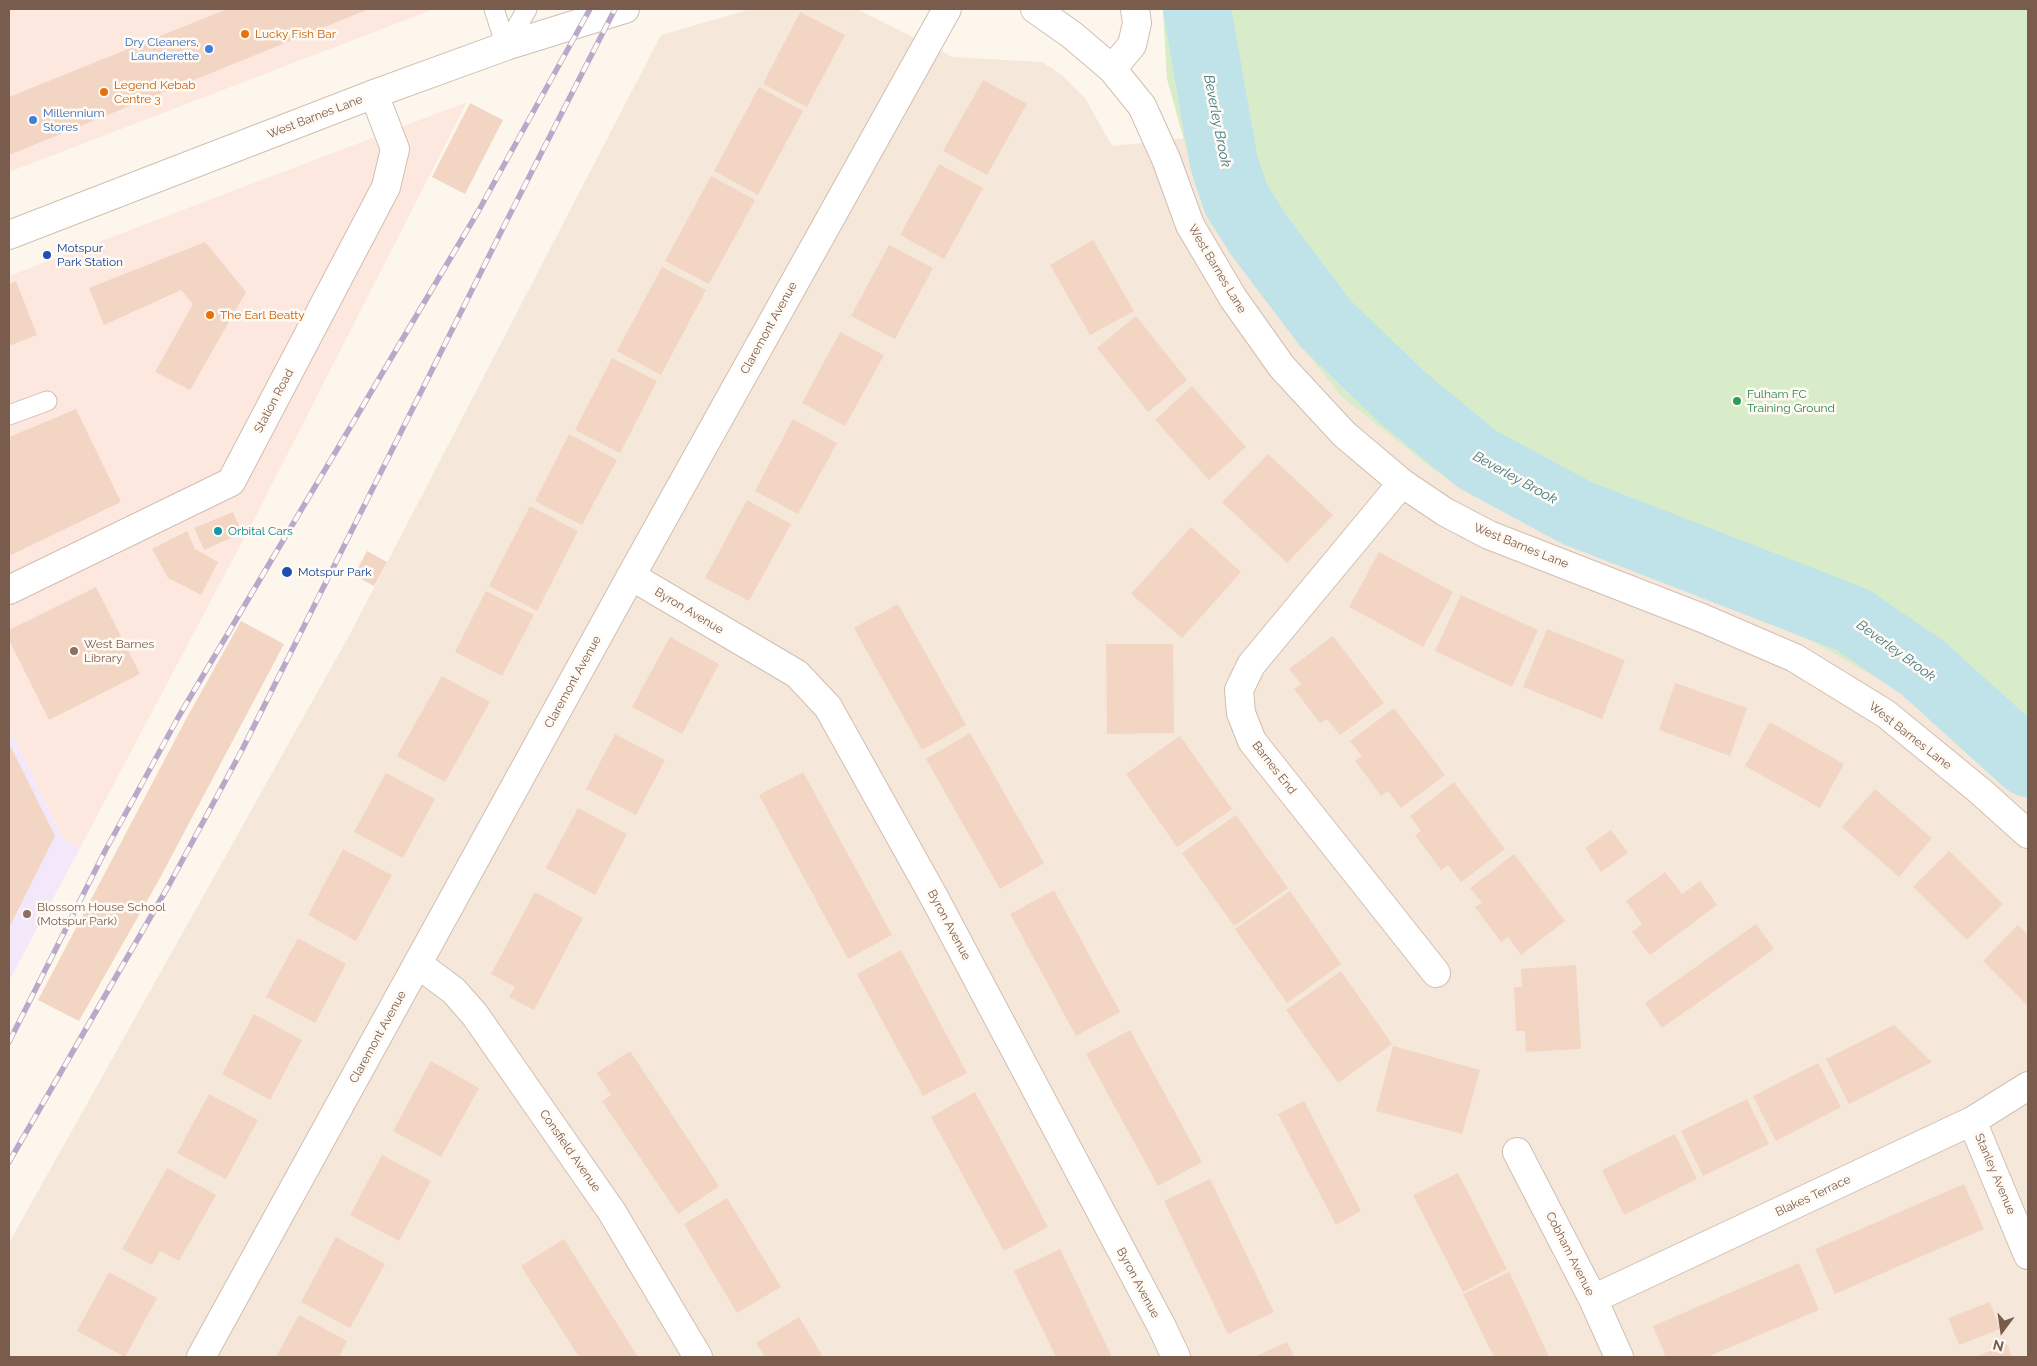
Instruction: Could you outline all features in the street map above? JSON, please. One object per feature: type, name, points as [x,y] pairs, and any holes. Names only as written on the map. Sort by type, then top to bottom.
[{"type":"street","name":"West Barnes Lane","points":[[9,235],[374,94],[506,46],[625,9]]},
{"type":"street","name":"Claremont Avenue","points":[[201,1357],[631,576],[947,9]]},
{"type":"street","name":"West Barnes Lane","points":[[1035,9],[1072,35],[1112,69],[1142,106],[1166,159],[1190,225],[1233,298],[1282,368],[1344,434],[1402,483],[1445,512],[1489,535],[1702,618],[1795,658],[1886,714],[1980,790],[2028,834]]},
{"type":"street","points":[[1112,69],[1132,45],[1137,23],[1135,9]]},
{"type":"street","name":"Station Road","points":[[9,590],[231,482],[386,187],[395,149],[374,94]]},
{"type":"street","name":"Barnes End","points":[[1402,483],[1251,664],[1239,690],[1241,712],[1252,741],[1436,973]]},
{"type":"street","name":"Byron Avenue","points":[[631,576],[797,674],[828,707],[939,906],[1176,1357]]},
{"type":"street","name":"Consfield Avenue","points":[[418,964],[454,991],[475,1015],[612,1212],[698,1357]]},
{"type":"street","name":"Blakes Terrace","points":[[1593,1299],[1972,1121],[2028,1086]]},
{"type":"street","name":"Stanley Avenue","points":[[1972,1121],[2028,1255]]},
{"type":"street","name":"Cobham Avenue","points":[[1517,1152],[1593,1299],[1619,1357]]},
{"type":"lane","points":[[494,9],[506,46]]},
{"type":"lane","points":[[506,46],[527,9]]},
{"type":"lane","points":[[9,415],[47,401]]},
{"type":"shaded area","points":[[9,9],[428,9],[429,11],[9,172]]},
{"type":"shaded area","points":[[751,9],[857,9],[953,57],[1042,62],[1062,75],[1085,98],[1112,146],[1186,138],[1814,639],[1897,685],[2028,793],[2028,1357],[9,1357],[9,1243],[351,632],[661,35]]},
{"type":"shaded area","points":[[467,102],[260,508],[80,848],[64,840],[9,728],[9,276]]},
{"type":"shaded area","name":"Blossom House School (Motspur Park)","points":[[9,728],[64,840],[80,848],[9,981]]},
{"type":"green space","name":"Fulham FC Training Ground","points":[[1163,9],[2028,9],[2028,798],[1896,689],[1814,642],[1534,526],[1436,471],[1342,397],[1255,287],[1214,219],[1185,144],[1167,79]]},
{"type":"building","points":[[227,9],[369,9],[9,155],[9,97]]},
{"type":"building","points":[[800,12],[845,35],[807,107],[763,84]]},
{"type":"building","points":[[983,80],[1027,104],[987,175],[943,151]]},
{"type":"building","points":[[759,87],[803,111],[758,195],[714,171]]},
{"type":"building","points":[[470,103],[503,120],[465,194],[432,177]]},
{"type":"building","points":[[939,164],[983,188],[944,259],[900,235]]},
{"type":"building","points":[[711,176],[755,200],[709,284],[665,261]]},
{"type":"building","points":[[1093,240],[1134,311],[1090,335],[1050,265]]},
{"type":"building","name":"The Earl Beatty","points":[[205,242],[246,292],[190,390],[155,372],[193,304],[181,290],[104,325],[89,288]]},
{"type":"building","points":[[889,245],[933,268],[895,339],[851,316]]},
{"type":"building","points":[[662,267],[706,290],[661,375],[617,351]]},
{"type":"building","points":[[16,281],[37,335],[9,346],[9,284]]},
{"type":"building","points":[[1136,316],[1187,380],[1148,412],[1097,348]]},
{"type":"building","points":[[840,332],[884,355],[845,426],[802,403]]},
{"type":"building","points":[[612,358],[657,381],[620,453],[575,430]]},
{"type":"building","points":[[1192,386],[1246,447],[1209,480],[1155,420]]},
{"type":"building","points":[[76,409],[121,502],[9,556],[9,437]]},
{"type":"building","points":[[793,419],[837,443],[798,514],[755,491]]},
{"type":"building","points":[[569,434],[617,460],[582,525],[535,501]]},
{"type":"building","points":[[1268,454],[1333,515],[1287,563],[1222,502]]},
{"type":"building","points":[[747,500],[791,524],[749,601],[705,578]]},
{"type":"building","points":[[530,506],[578,531],[537,611],[489,586]]},
{"type":"building","name":"Orbital Cars","points":[[233,512],[242,533],[204,550],[194,528]]},
{"type":"building","points":[[1191,527],[1241,572],[1182,638],[1131,594]]},
{"type":"building","points":[[187,531],[195,549],[218,562],[201,595],[168,578],[152,549]]},
{"type":"building","points":[[367,551],[387,562],[374,586],[354,575]]},
{"type":"building","points":[[1379,552],[1453,592],[1423,647],[1349,607]]},
{"type":"building","points":[[96,587],[140,674],[49,720],[9,640],[9,630]]},
{"type":"building","points":[[486,591],[534,615],[502,676],[455,652]]},
{"type":"building","points":[[1461,595],[1538,630],[1512,687],[1435,651]]},
{"type":"building","points":[[898,604],[966,725],[922,750],[854,628]]},
{"type":"building","points":[[241,621],[284,644],[160,878],[79,1021],[38,1000],[185,721]]},
{"type":"building","points":[[1547,629],[1625,660],[1602,719],[1523,687]]},
{"type":"building","points":[[1333,636],[1384,703],[1340,735],[1327,719],[1320,723],[1294,689],[1301,684],[1289,669]]},
{"type":"building","points":[[670,637],[719,664],[682,734],[632,707]]},
{"type":"building","points":[[1106,644],[1173,644],[1174,733],[1107,734]]},
{"type":"building","points":[[442,676],[490,702],[445,782],[397,756]]},
{"type":"building","points":[[1675,683],[1747,708],[1730,756],[1659,730]]},
{"type":"building","points":[[1394,708],[1445,775],[1401,808],[1388,791],[1381,796],[1355,761],[1362,756],[1350,741]]},
{"type":"building","points":[[1770,722],[1844,764],[1820,808],[1745,766]]},
{"type":"building","points":[[970,733],[1044,863],[1000,889],[926,759]]},
{"type":"building","points":[[615,734],[665,760],[636,815],[586,789]]},
{"type":"building","points":[[1180,736],[1232,809],[1177,847],[1126,774]]},
{"type":"building","points":[[9,743],[55,836],[9,928]]},
{"type":"building","points":[[803,772],[892,935],[848,959],[759,795]]},
{"type":"building","points":[[386,773],[435,799],[403,858],[354,832]]},
{"type":"building","points":[[1454,782],[1505,849],[1461,882],[1448,865],[1441,870],[1415,835],[1421,831],[1410,816]]},
{"type":"building","points":[[1875,789],[1932,838],[1899,877],[1842,827]]},
{"type":"building","points":[[578,808],[627,834],[595,895],[546,868]]},
{"type":"building","points":[[1236,815],[1288,888],[1234,926],[1182,853]]},
{"type":"building","points":[[1611,830],[1628,853],[1601,872],[1585,848]]},
{"type":"building","points":[[343,849],[392,875],[356,941],[308,915]]},
{"type":"building","points":[[1949,851],[2003,904],[1967,940],[1913,887]]},
{"type":"building","points":[[1514,854],[1565,921],[1521,955],[1508,937],[1501,942],[1475,907],[1482,903],[1470,888]]},
{"type":"building","points":[[1665,872],[1682,894],[1700,881],[1717,905],[1650,955],[1632,932],[1642,924],[1626,901]]},
{"type":"building","points":[[1054,890],[1120,1012],[1076,1036],[1010,914]]},
{"type":"building","points":[[1290,891],[1341,964],[1287,1003],[1235,929]]},
{"type":"building","points":[[535,892],[583,918],[534,1010],[509,997],[515,987],[491,974]]},
{"type":"building","points":[[1756,924],[1774,949],[1662,1028],[1645,1003]]},
{"type":"building","points":[[2018,925],[2028,935],[2028,1006],[1983,961]]},
{"type":"building","points":[[298,938],[346,964],[315,1023],[266,997]]},
{"type":"building","points":[[901,950],[967,1073],[923,1096],[857,974]]},
{"type":"building","points":[[1576,965],[1581,1049],[1526,1052],[1525,1031],[1516,1031],[1514,987],[1522,987],[1521,969]]},
{"type":"building","points":[[1341,971],[1392,1044],[1338,1083],[1286,1010]]},
{"type":"building","points":[[254,1014],[302,1040],[270,1100],[222,1074]]},
{"type":"building","points":[[1894,1025],[1932,1062],[1849,1104],[1826,1059]]},
{"type":"building","points":[[1130,1030],[1202,1162],[1158,1186],[1086,1054]]},
{"type":"building","points":[[1393,1046],[1480,1070],[1462,1134],[1376,1111]]},
{"type":"building","points":[[630,1051],[719,1186],[678,1214],[602,1101],[611,1095],[597,1073]]},
{"type":"building","points":[[431,1061],[479,1088],[441,1157],[393,1131]]},
{"type":"building","points":[[1818,1063],[1841,1107],[1776,1141],[1753,1096]]},
{"type":"building","points":[[975,1092],[1048,1227],[1004,1251],[931,1117]]},
{"type":"building","points":[[209,1094],[258,1120],[226,1179],[177,1153]]},
{"type":"building","points":[[1747,1099],[1769,1144],[1703,1176],[1681,1131]]},
{"type":"building","points":[[1304,1101],[1361,1211],[1336,1225],[1278,1114]]},
{"type":"building","points":[[1675,1134],[1697,1179],[1624,1215],[1602,1170]]},
{"type":"building","points":[[382,1155],[431,1181],[399,1241],[350,1215]]},
{"type":"building","points":[[167,1168],[216,1195],[179,1261],[160,1251],[152,1265],[122,1249]]},
{"type":"building","points":[[1458,1173],[1507,1269],[1463,1292],[1413,1195]]},
{"type":"building","points":[[1210,1179],[1274,1312],[1228,1334],[1164,1201]]},
{"type":"building","points":[[1964,1184],[1984,1229],[1835,1294],[1815,1249]]},
{"type":"building","points":[[727,1198],[781,1287],[737,1313],[684,1224]]},
{"type":"building","points":[[336,1237],[385,1264],[350,1328],[301,1302]]},
{"type":"building","points":[[564,1239],[638,1357],[579,1357],[521,1266]]},
{"type":"building","points":[[1060,1249],[1112,1357],[1056,1357],[1014,1271]]},
{"type":"building","points":[[1799,1263],[1819,1310],[1707,1357],[1666,1357],[1653,1326]]},
{"type":"building","points":[[109,1272],[157,1298],[125,1357],[77,1331]]},
{"type":"building","points":[[1509,1272],[1549,1357],[1494,1357],[1463,1294]]},
{"type":"building","points":[[1990,1302],[2000,1329],[1959,1345],[1948,1318]]},
{"type":"building","points":[[299,1315],[347,1341],[339,1357],[276,1357]]},
{"type":"building","points":[[799,1317],[823,1357],[765,1357],[756,1343]]},
{"type":"building","points":[[1287,1342],[1294,1357],[1254,1357]]},
{"type":"building","points":[[2007,1344],[2012,1357],[1975,1357]]},
{"type":"waterway","name":"Beverley Brook","points":[[1197,9],[1224,163],[1236,199],[1258,234],[1326,324],[1403,398],[1477,459],[1577,513],[1853,620],[1923,668],[2028,763]]},
{"type":"railway","points":[[9,1042],[105,851],[179,716],[479,210],[590,9]]},
{"type":"railway","points":[[9,1162],[169,885],[242,750],[504,226],[615,9]]},
{"type":"place","name":"Lucky Fish Bar","points":[[245,34]]},
{"type":"place","name":"Dry Cleaners, Launderette","points":[[209,49]]},
{"type":"place","name":"Legend Kebab Centre 3","points":[[104,92]]},
{"type":"place","name":"Millennium Stores","points":[[33,120]]},
{"type":"place","name":"Motspur Park Station","points":[[47,255]]},
{"type":"place","name":"The Earl Beatty","points":[[210,315]]},
{"type":"place","name":"Fulham FC Training Ground","points":[[1737,401]]},
{"type":"place","name":"Orbital Cars","points":[[218,531]]},
{"type":"place","name":"Motspur Park","points":[[287,572]]},
{"type":"place","name":"West Barnes Library","points":[[74,651]]},
{"type":"place","name":"Blossom House School (Motspur Park)","points":[[27,914]]}]
